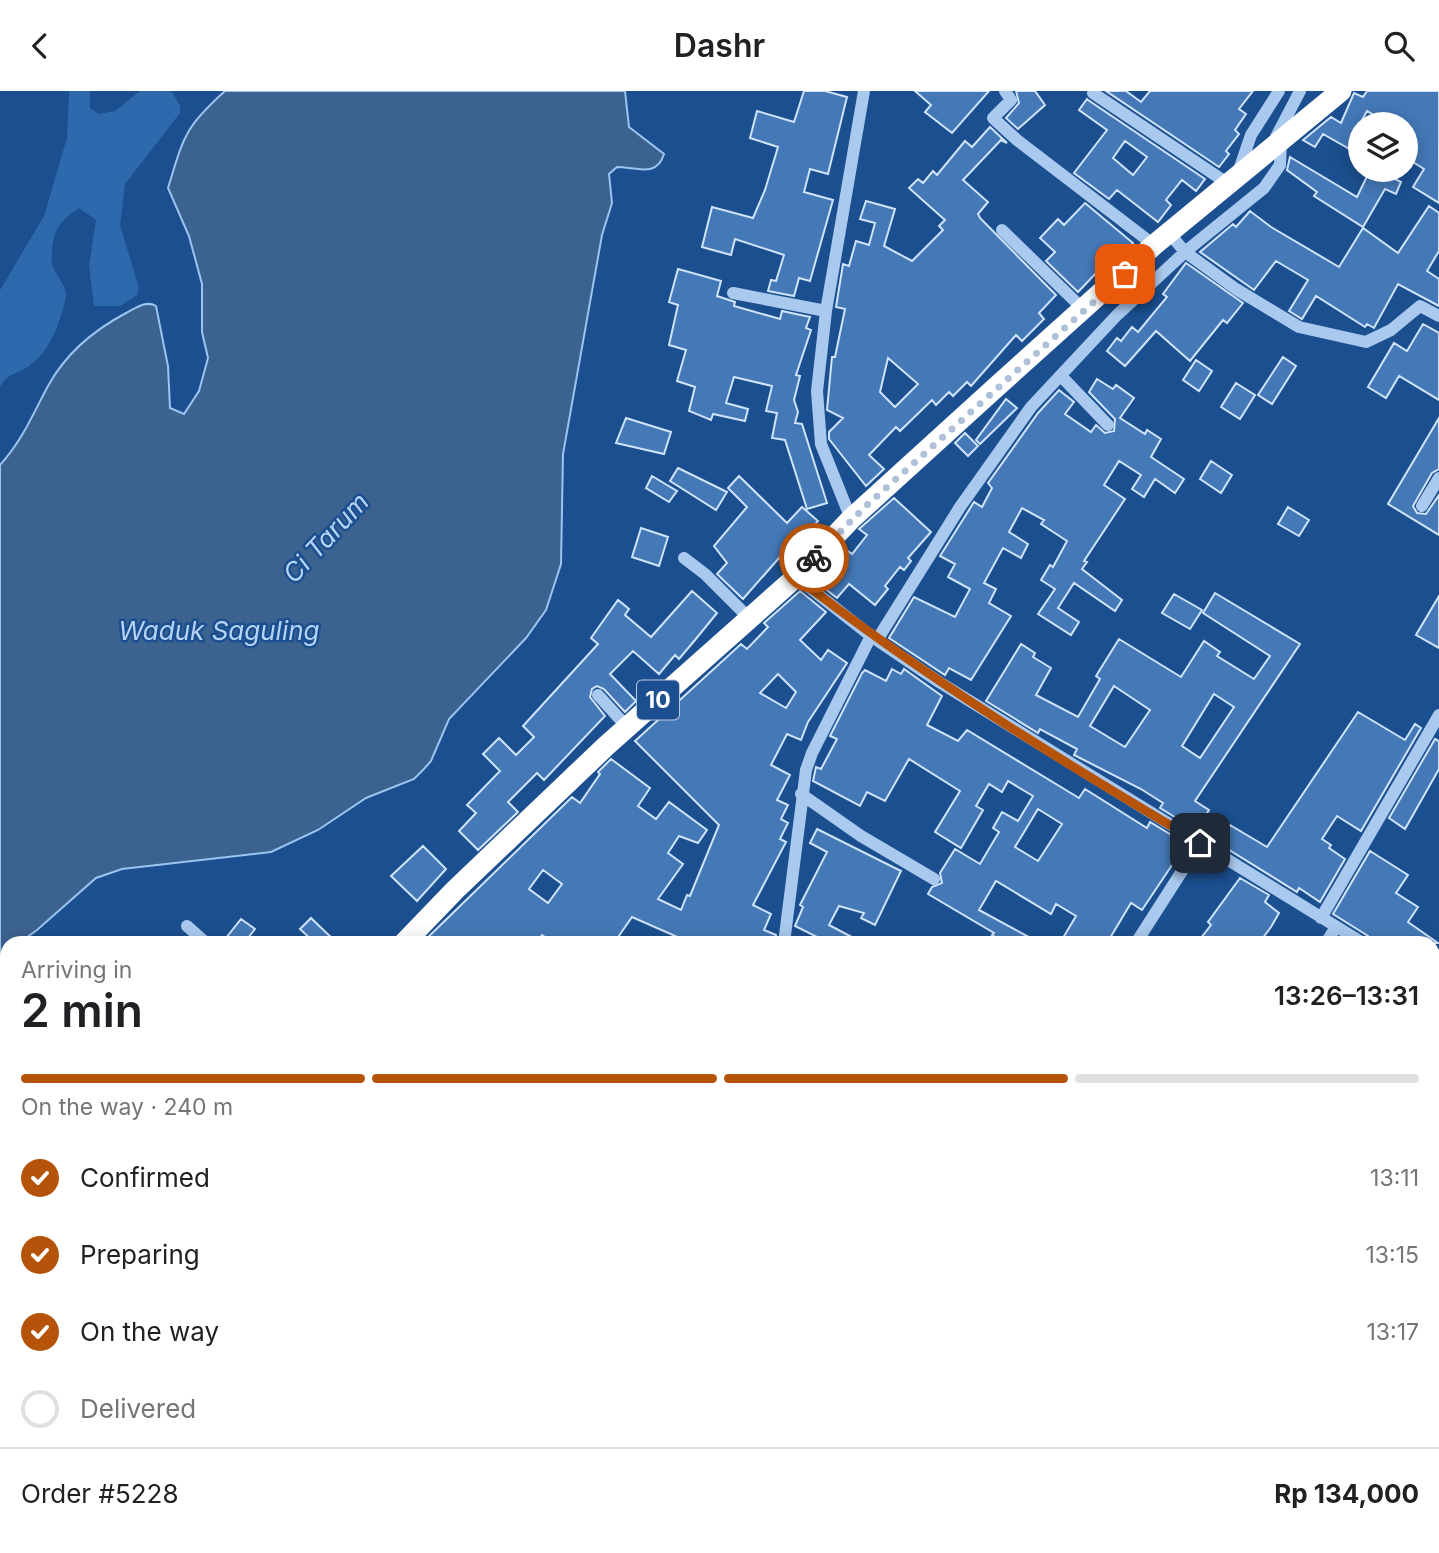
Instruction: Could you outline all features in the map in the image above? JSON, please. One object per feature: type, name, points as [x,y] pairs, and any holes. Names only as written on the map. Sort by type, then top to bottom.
[{"type":"highway","name":"10","points":[[411,936],[501,845],[796,577],[852,519],[1083,309],[1173,243],[1235,178],[1341,91]]},
{"type":"street","points":[[852,519],[828,469],[818,426],[817,391],[826,311],[864,91]]},
{"type":"street","points":[[1005,91],[1011,100],[993,118],[1017,140],[1173,243],[1236,289],[1299,327],[1366,342],[1391,330],[1420,306],[1439,316]]},
{"type":"street","points":[[1093,93],[1235,178],[1251,135],[1279,91]]},
{"type":"street","points":[[785,936],[794,879],[801,794],[812,753],[874,638],[960,507],[1031,407],[1117,315],[1173,243],[1274,177],[1280,165],[1272,149],[1300,91]]},
{"type":"street","points":[[1002,230],[1083,309]]},
{"type":"street","points":[[733,293],[826,311]]},
{"type":"street","points":[[1061,376],[1108,425]]},
{"type":"street","points":[[1422,506],[1439,478]]},
{"type":"street","points":[[684,558],[705,574],[750,619]]},
{"type":"street","points":[[796,577],[874,638],[971,703],[1351,936]]},
{"type":"street","points":[[598,695],[628,727]]},
{"type":"street","points":[[1321,918],[1439,715]]},
{"type":"street","points":[[801,794],[861,836],[934,879]]},
{"type":"street","points":[[1140,936],[1200,843]]},
{"type":"street","points":[[187,926],[198,936]]},
{"type":"street","points":[[1330,936],[1336,927]]},
{"type":"shaded area","points":[[69,91],[90,91],[90,108],[99,114],[115,111],[140,91],[171,91],[180,106],[180,113],[125,184],[120,225],[139,288],[137,295],[120,306],[94,306],[89,265],[96,220],[79,208],[59,226],[53,243],[52,265],[66,296],[57,328],[48,346],[36,360],[25,369],[9,376],[0,387],[0,290],[44,216],[67,138]]},
{"type":"water","name":"Waduk Saguling","points":[[225,91],[625,91],[629,127],[664,154],[661,161],[651,169],[617,167],[609,174],[612,203],[602,235],[563,454],[561,564],[546,610],[526,638],[449,719],[431,761],[414,779],[366,798],[318,830],[271,852],[122,869],[96,878],[29,936],[0,936],[0,465],[21,437],[63,363],[103,327],[141,305],[156,306],[168,366],[170,408],[184,414],[199,391],[208,358],[202,332],[202,284],[189,236],[168,188],[182,144],[201,114]]},
{"type":"building","points":[[804,91],[825,91],[847,97],[828,174],[810,169],[804,192],[833,200],[810,281],[799,278],[794,296],[768,291],[771,280],[776,281],[784,255],[735,239],[731,255],[702,247],[712,207],[753,218],[765,190],[778,147],[750,138],[757,111],[794,122]]},
{"type":"building","points":[[915,91],[989,91],[952,133],[925,112],[931,105]]},
{"type":"building","points":[[1016,91],[1035,91],[1045,105],[1018,129],[1006,118],[1019,103]]},
{"type":"building","points":[[1106,91],[1126,91],[1141,102],[1150,91],[1253,91],[1239,109],[1246,114],[1235,130],[1239,134],[1226,151],[1229,154],[1219,167]]},
{"type":"building","points":[[1367,91],[1439,91],[1439,203],[1413,187],[1424,169],[1418,165],[1418,112],[1348,112],[1348,148],[1323,134],[1315,147],[1303,140],[1331,117],[1341,123],[1354,93],[1363,97]]},
{"type":"building","points":[[1087,99],[1205,179],[1196,191],[1182,180],[1166,200],[1171,205],[1158,222],[1117,190],[1109,199],[1074,173],[1107,130],[1079,110]],"holes":[[[1125,141],[1147,157],[1133,175],[1113,158]]]},
{"type":"building","points":[[990,127],[1007,143],[1001,140],[963,180],[988,202],[978,214],[980,218],[1056,295],[1039,313],[1044,319],[1022,341],[1016,335],[971,386],[967,382],[953,396],[949,392],[936,405],[932,400],[900,431],[896,427],[869,455],[884,469],[866,486],[829,439],[829,432],[843,418],[827,410],[832,357],[835,357],[845,309],[836,307],[843,264],[849,266],[856,241],[869,245],[875,223],[860,219],[866,201],[895,209],[884,246],[912,261],[943,230],[939,226],[945,220],[909,188],[918,179],[923,183],[933,171],[937,175],[965,141],[972,147]],"holes":[[[888,358],[918,384],[895,407],[880,392]]]},
{"type":"building","points":[[1290,157],[1357,197],[1364,182],[1401,182],[1396,194],[1385,189],[1363,227],[1314,196],[1317,192],[1287,170]]},
{"type":"building","points":[[1085,203],[1133,243],[1105,272],[1101,268],[1078,292],[1046,261],[1055,252],[1040,238],[1058,219],[1064,225]]},
{"type":"building","points":[[1429,206],[1439,213],[1439,251],[1427,271],[1439,279],[1439,306],[1398,284],[1374,328],[1367,324],[1365,327],[1316,296],[1302,319],[1289,311],[1308,280],[1276,261],[1254,290],[1200,252],[1233,224],[1236,227],[1250,211],[1271,227],[1339,267],[1363,228],[1398,253]]},
{"type":"building","points":[[1186,263],[1243,303],[1227,323],[1223,320],[1190,361],[1156,331],[1125,366],[1107,351],[1117,338],[1121,341],[1132,327],[1138,332],[1167,297],[1163,294]]},
{"type":"building","points":[[678,269],[721,281],[717,296],[735,302],[734,306],[780,319],[782,311],[810,317],[806,328],[811,330],[796,375],[800,376],[794,400],[798,412],[795,423],[802,424],[827,503],[807,509],[785,440],[772,438],[777,413],[766,411],[772,386],[734,377],[726,403],[748,409],[745,421],[713,414],[711,420],[689,411],[695,387],[677,381],[686,350],[669,345],[678,305],[669,302]]},
{"type":"building","points":[[1423,324],[1439,333],[1439,400],[1399,376],[1386,398],[1368,387],[1394,343],[1407,351]]},
{"type":"building","points":[[1283,357],[1296,366],[1272,404],[1258,395]]},
{"type":"building","points":[[1196,360],[1212,371],[1199,391],[1183,380]]},
{"type":"building","points":[[1097,379],[1113,389],[1116,385],[1134,398],[1120,418],[1145,434],[1147,430],[1161,439],[1151,457],[1184,479],[1175,493],[1155,479],[1144,497],[1132,489],[1141,475],[1119,461],[1104,485],[1125,499],[1084,561],[1087,562],[1082,569],[1122,600],[1115,611],[1074,583],[1058,608],[1079,622],[1071,635],[1038,614],[1055,589],[1041,580],[1050,565],[1053,567],[1067,541],[1041,524],[1044,520],[1022,508],[1009,532],[1028,544],[1021,558],[1003,548],[984,583],[996,589],[989,603],[1011,616],[971,680],[949,668],[945,675],[889,638],[914,597],[955,617],[970,589],[948,577],[955,564],[940,556],[974,502],[982,507],[992,488],[988,483],[1038,413],[1059,390],[1074,402],[1065,414],[1091,432],[1096,425],[1105,433],[1114,431],[1115,419],[1089,392]]},
{"type":"building","points":[[1236,383],[1255,395],[1240,419],[1221,407]]},
{"type":"building","points":[[1006,399],[1017,408],[980,444],[976,440]]},
{"type":"building","points":[[626,418],[671,432],[664,454],[616,443]]},
{"type":"building","points":[[1439,418],[1439,469],[1432,473],[1413,506],[1417,513],[1426,514],[1439,495],[1439,535],[1388,504]]},
{"type":"building","points":[[965,433],[978,446],[968,456],[955,443]]},
{"type":"building","points":[[1211,461],[1232,475],[1221,493],[1200,479]]},
{"type":"building","points":[[678,468],[727,492],[716,510],[670,481]]},
{"type":"building","points":[[652,476],[677,491],[669,502],[646,488]]},
{"type":"building","points":[[739,476],[787,523],[802,507],[818,521],[783,562],[779,558],[743,599],[717,574],[727,563],[714,546],[747,507],[728,488]]},
{"type":"building","points":[[894,498],[931,532],[908,558],[911,561],[904,570],[900,567],[885,586],[888,589],[875,605],[849,584],[837,598],[812,579],[844,548],[852,554],[867,535],[859,529]]},
{"type":"building","points":[[1288,507],[1309,520],[1299,536],[1278,524]]},
{"type":"building","points":[[641,528],[668,537],[659,566],[632,557]]},
{"type":"building","points":[[692,591],[717,613],[695,640],[679,659],[675,655],[659,674],[633,651],[610,674],[636,701],[625,712],[604,689],[597,686],[592,689],[590,697],[605,716],[544,780],[537,773],[508,802],[518,812],[478,850],[459,831],[476,813],[467,805],[500,771],[483,754],[499,738],[516,755],[534,737],[523,726],[598,644],[591,638],[618,600],[629,609],[625,615],[651,637]]},
{"type":"building","points":[[800,591],[826,612],[800,640],[821,660],[828,650],[847,663],[808,722],[801,740],[787,734],[771,765],[790,775],[777,800],[788,805],[781,819],[788,823],[780,839],[786,842],[753,905],[771,914],[764,930],[776,936],[675,936],[632,917],[619,936],[429,936],[572,797],[580,803],[600,774],[598,772],[611,759],[650,788],[638,806],[656,819],[669,802],[707,830],[698,843],[679,836],[668,853],[683,864],[658,899],[681,910],[687,895],[690,896],[719,825],[635,741],[741,644],[747,649],[768,627],[764,623]],"holes":[[[778,674],[796,692],[786,708],[760,693]],[[543,870],[562,884],[548,903],[529,889]]]},
{"type":"building","points":[[1215,593],[1300,644],[1195,801],[1209,810],[1196,830],[1160,808],[1163,803],[1141,789],[1074,755],[1077,749],[1040,729],[1038,733],[986,701],[1021,644],[1035,653],[1033,657],[1051,668],[1036,695],[1078,717],[1100,679],[1096,676],[1119,639],[1181,677],[1204,641],[1220,652],[1217,656],[1254,679],[1270,656],[1203,613]],"holes":[[[1114,686],[1150,710],[1125,747],[1090,726]],[[1214,694],[1234,707],[1200,758],[1182,746]]]},
{"type":"building","points":[[1174,594],[1202,610],[1190,629],[1162,613]]},
{"type":"building","points":[[1439,596],[1439,648],[1416,635]]},
{"type":"building","points":[[892,669],[901,674],[904,669],[942,696],[927,725],[958,741],[967,730],[1079,798],[1085,789],[1147,828],[1150,822],[1186,844],[1142,910],[1131,903],[1111,936],[1064,936],[1076,916],[1056,904],[1051,914],[996,881],[979,910],[1027,936],[994,936],[994,933],[928,894],[932,887],[942,883],[940,873],[955,849],[980,864],[999,832],[993,828],[1002,812],[1018,821],[1033,796],[1008,781],[1002,792],[989,784],[976,806],[983,810],[961,848],[935,832],[960,791],[909,759],[885,801],[867,792],[860,806],[813,781],[816,767],[821,769],[837,739],[830,736],[865,670],[886,681]],"holes":[[[1038,809],[1062,824],[1038,861],[1015,847]]]},
{"type":"building","points":[[1358,712],[1405,740],[1415,724],[1421,728],[1361,831],[1337,816],[1322,839],[1331,845],[1329,848],[1345,859],[1320,902],[1299,888],[1297,892],[1218,843],[1230,825],[1267,847]]},
{"type":"building","points":[[1435,739],[1439,741],[1439,769],[1405,829],[1389,818]]},
{"type":"building","points":[[817,829],[901,871],[875,925],[861,918],[864,913],[839,906],[829,925],[850,936],[815,936],[795,926],[803,907],[800,905],[827,852],[810,843]]},
{"type":"building","points":[[423,846],[446,869],[417,901],[391,876]]},
{"type":"building","points":[[1370,851],[1408,875],[1396,893],[1418,907],[1408,922],[1428,936],[1368,936],[1333,914]]},
{"type":"building","points":[[1240,878],[1269,895],[1265,902],[1279,913],[1264,936],[1202,936],[1211,925],[1208,922]]},
{"type":"building","points":[[311,918],[330,936],[308,936],[300,929]]},
{"type":"building","points":[[241,919],[255,929],[250,936],[228,936]]},
{"type":"way so far","points":[[814,558],[852,519],[994,389],[1125,274]]},
{"type":"route","points":[[814,558],[796,577],[872,636],[981,709],[1200,843]]},
{"type":"water label","name":"Ci Tarum","points":[[326,538]]}]
